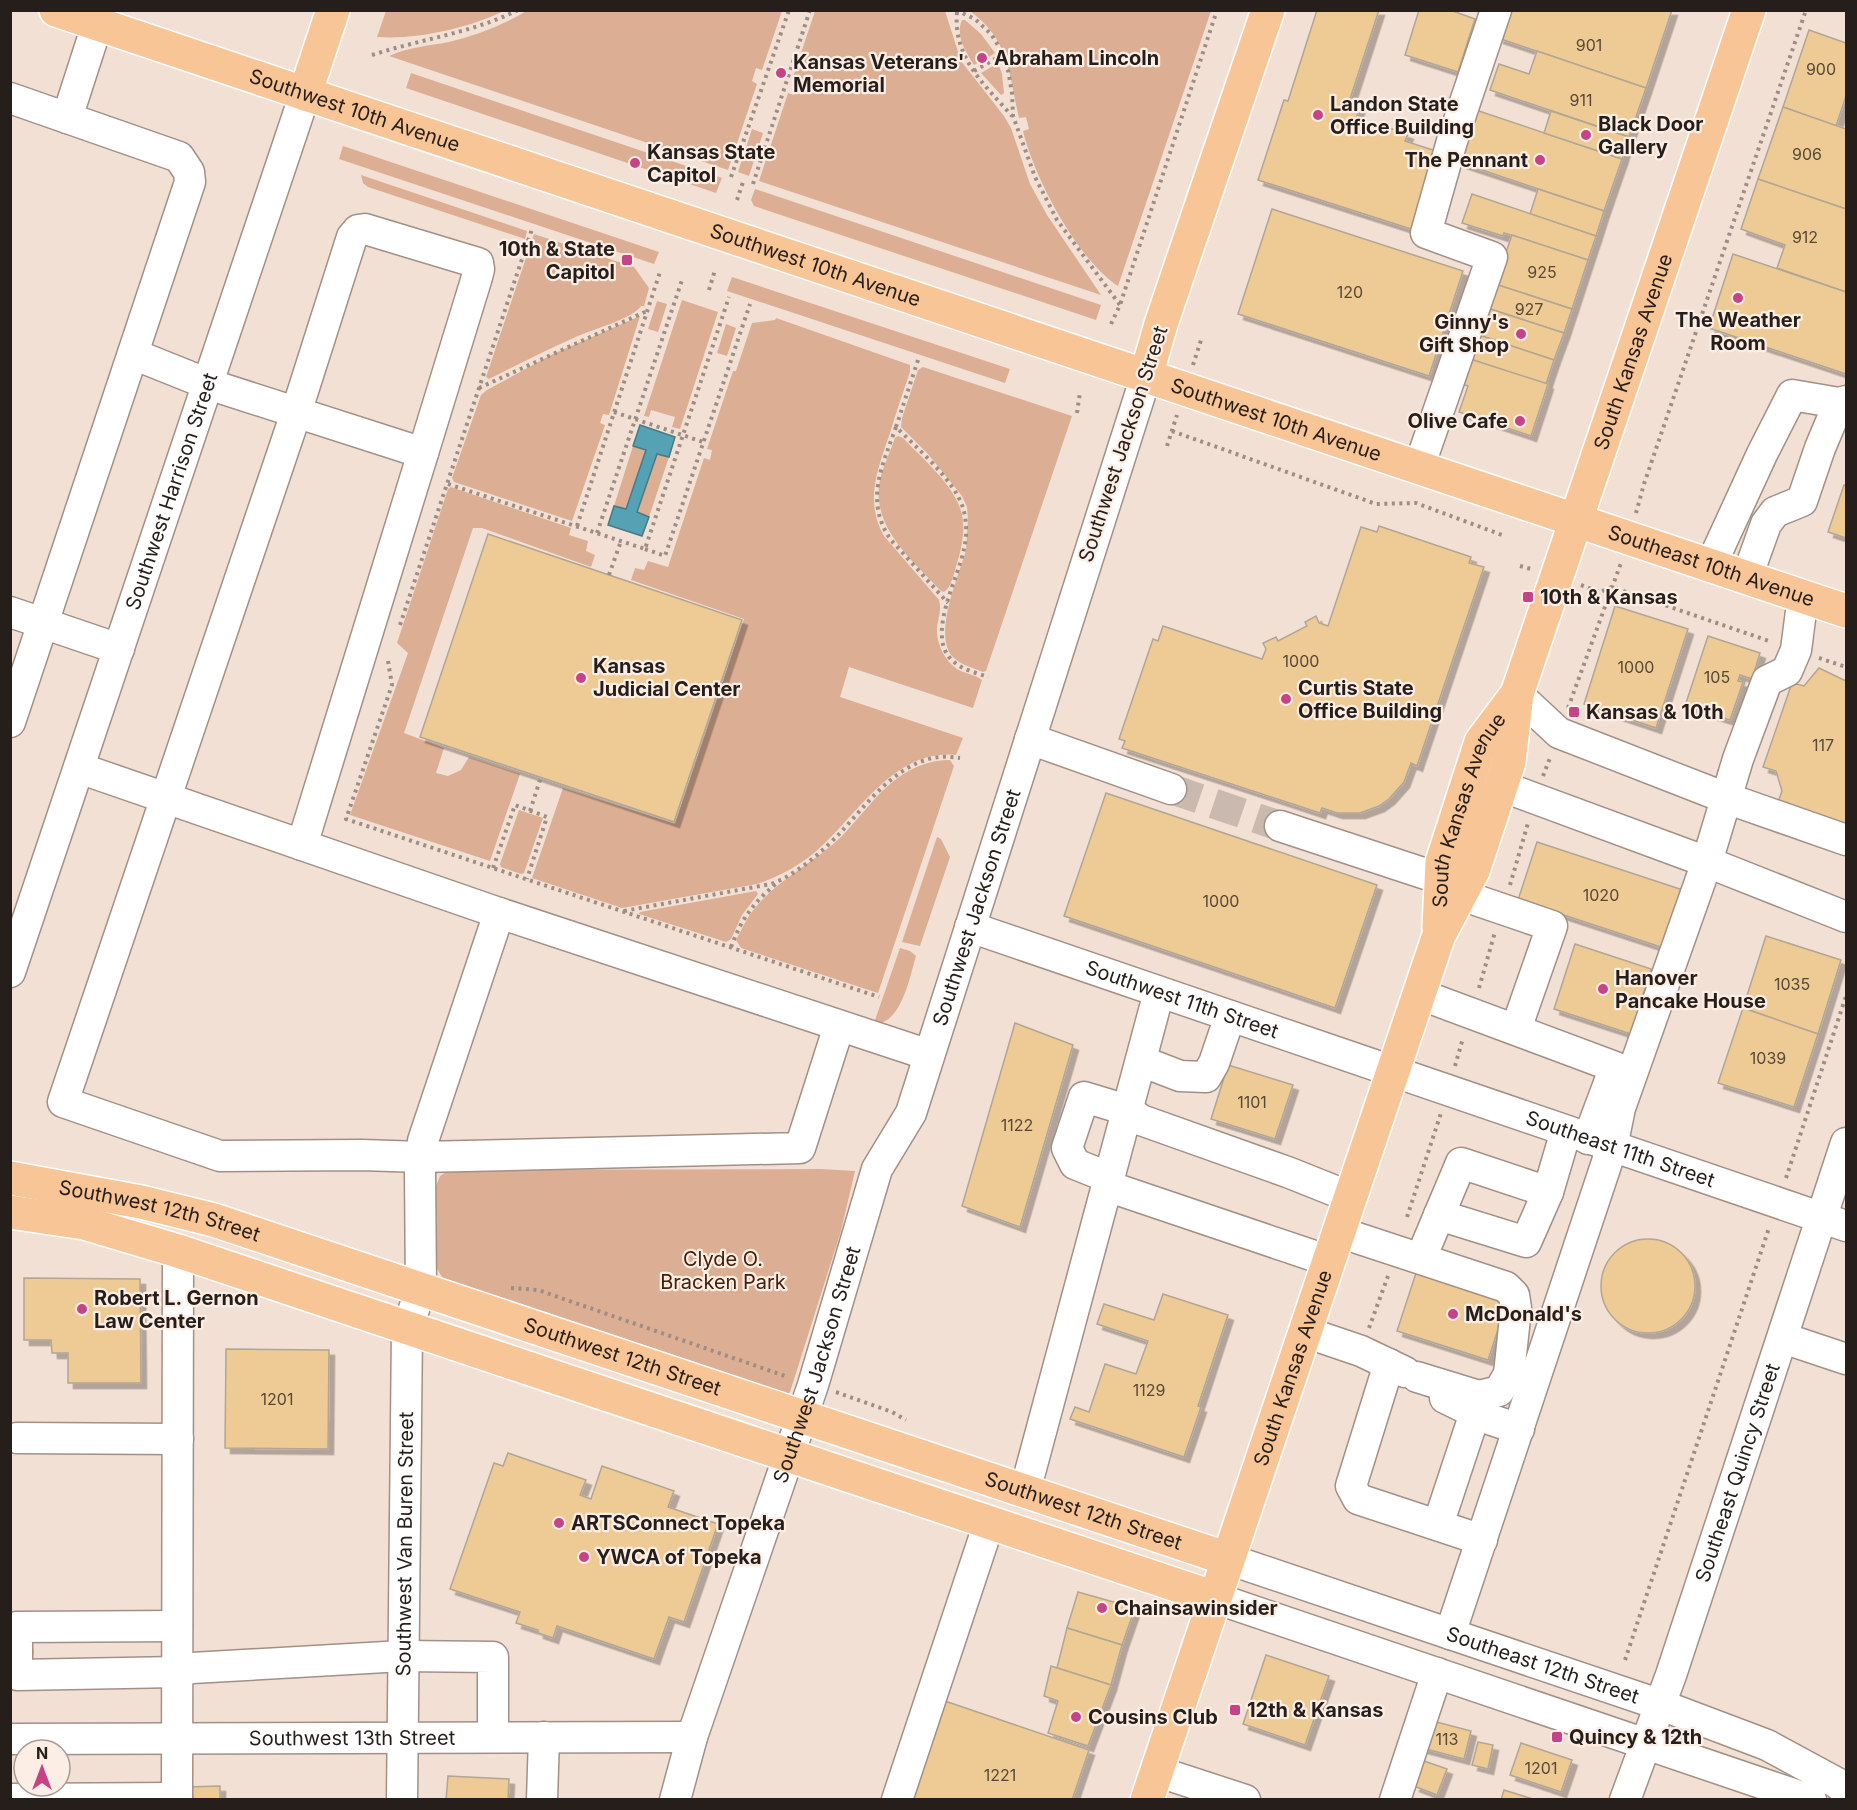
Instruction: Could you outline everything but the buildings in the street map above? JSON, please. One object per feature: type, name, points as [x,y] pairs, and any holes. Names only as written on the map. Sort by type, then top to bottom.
[{"type":"main road","name":"Southwest 10th Avenue","points":[[56,10],[1576,520]]},
{"type":"main road","name":"Southwest Harrison Street","points":[[305,94],[333,10]]},
{"type":"main road","name":"Southwest Jackson Street","points":[[1146,376],[1165,312],[1268,10]]},
{"type":"main road","name":"South Kansas Avenue","points":[[1451,887],[1473,871],[1509,762],[1517,694],[1749,10]]},
{"type":"main road","name":"Southeast 10th Avenue","points":[[1576,520],[1846,611]]},
{"type":"main road","name":"South Kansas Avenue","points":[[1151,1785],[1439,935],[1451,887],[1442,862],[1481,742],[1517,694]]},
{"type":"main road","name":"Southwest 12th Street","points":[[10,1178],[141,1202],[214,1220],[1228,1559]]},
{"type":"main road","name":"Southwest 12th Street","points":[[10,1212],[84,1223],[178,1251],[1215,1598]]},
{"type":"street","points":[[1419,467],[1492,256],[1426,233],[1452,141],[1496,10]]},
{"type":"street","points":[[67,118],[97,25]]},
{"type":"street","name":"Southwest Harrison Street","points":[[10,972],[21,904],[79,768],[305,94]]},
{"type":"street","points":[[10,98],[179,158],[189,172],[190,182],[10,722]]},
{"type":"street","points":[[302,845],[479,269],[475,261],[365,229],[355,232],[63,1101],[220,1156],[422,1157],[800,1148],[839,1026]]},
{"type":"street","points":[[133,354],[208,384],[423,453]]},
{"type":"street","name":"Southwest Jackson Street","points":[[675,1800],[692,1737],[790,1457],[877,1169],[910,1113],[1146,376]]},
{"type":"street","points":[[1711,565],[1792,395],[1843,402],[1820,448],[1802,501],[1775,512],[1766,524],[1747,577]]},
{"type":"street","points":[[1439,1215],[1526,1242],[1548,1192],[1589,1139],[1620,1108],[1707,862],[1726,798],[1767,681],[1787,671],[1796,650],[1803,596]]},
{"type":"street","points":[[10,612],[119,649]]},
{"type":"street","points":[[1517,694],[1559,733],[1726,798],[1846,840]]},
{"type":"street","points":[[1030,739],[1171,789]]},
{"type":"street","points":[[79,768],[499,913],[929,1055]]},
{"type":"street","points":[[1501,786],[1707,862],[1846,917]]},
{"type":"street","points":[[1280,826],[1552,926],[1516,1029]]},
{"type":"street","name":"Southwest Van Buren Street","points":[[402,1800],[407,1329],[421,1289],[423,1141],[499,913]]},
{"type":"street","name":"Southwest 11th Street","points":[[970,927],[1393,1072]]},
{"type":"street","points":[[1025,1491],[1160,992]]},
{"type":"street","points":[[1419,994],[1615,1067],[1589,1139],[1519,1430],[1450,1634]]},
{"type":"street","points":[[1141,1061],[1180,1076],[1206,1077],[1214,1063],[1230,1016]]},
{"type":"street","name":"Southeast 11th Street","points":[[1393,1072],[1834,1222]]},
{"type":"street","points":[[1305,1332],[1361,1351],[1417,1377],[1479,1396],[1499,1391],[1509,1374],[1516,1308],[1514,1296],[1506,1287],[1409,1254],[1334,1246],[1108,1182],[1075,1164],[1067,1148],[1084,1097],[1128,1105],[1265,1144],[1270,1166],[1350,1197]]},
{"type":"street","name":"Southeast Quincy Street","points":[[1624,1800],[1661,1705],[1783,1338],[1834,1222],[1846,1143]]},
{"type":"street","points":[[1409,1254],[1439,1215],[1461,1163],[1548,1192]]},
{"type":"street","points":[[10,1799],[177,1799],[178,1251]]},
{"type":"street","points":[[1783,1338],[1846,1359]]},
{"type":"street","points":[[1389,1364],[1351,1486],[1358,1499],[1482,1540]]},
{"type":"street","points":[[1417,1377],[1445,1398],[1475,1413],[1519,1430]]},
{"type":"street","points":[[1438,1525],[1475,1413]]},
{"type":"street","points":[[17,1438],[178,1439]]},
{"type":"street","points":[[897,1800],[989,1523]]},
{"type":"street","name":"Southeast 12th Street","points":[[1228,1559],[1661,1705],[1767,1745],[1837,1783],[1846,1791]]},
{"type":"street","points":[[1215,1598],[1811,1800]]},
{"type":"street","points":[[177,1626],[16,1627],[14,1652],[16,1675],[177,1672],[192,1668],[404,1656],[493,1657],[493,1737]]},
{"type":"street","points":[[1395,1800],[1437,1673]]},
{"type":"street","points":[[542,1800],[544,1737]]},
{"type":"street","name":"Southwest 13th Street","points":[[10,1739],[692,1737]]},
{"type":"street","points":[[1151,1785],[1245,1800]]},
{"type":"path","points":[[372,55],[410,43],[471,30],[519,10]]},
{"type":"path","points":[[731,177],[789,10]]},
{"type":"path","points":[[753,184],[810,10]]},
{"type":"path","points":[[1111,324],[1119,306],[1217,10]]},
{"type":"path","points":[[1361,1351],[1409,1254],[1448,1090],[1535,800],[1629,538],[1644,483],[1806,10]]},
{"type":"path","points":[[1013,116],[974,71],[959,43],[956,11],[975,18],[991,34],[1008,70],[1013,116],[1035,177],[1057,220],[1119,306]]},
{"type":"path","points":[[974,71],[1002,55]]},
{"type":"path","points":[[737,200],[743,182]]},
{"type":"path","points":[[399,628],[532,229]]},
{"type":"path","points":[[709,290],[715,270]]},
{"type":"path","points":[[577,526],[660,272]]},
{"type":"path","points":[[597,533],[682,280]]},
{"type":"path","points":[[645,549],[729,297]]},
{"type":"path","points":[[448,483],[664,556],[750,304]]},
{"type":"path","points":[[479,388],[647,311]]},
{"type":"path","points":[[918,360],[877,484],[879,515],[884,531],[891,540],[948,603]]},
{"type":"path","points":[[1077,413],[1080,392]]},
{"type":"path","points":[[615,412],[703,442]]},
{"type":"path","points":[[896,427],[939,471],[963,506],[965,541],[941,628],[943,648],[954,663],[988,677]]},
{"type":"path","points":[[1172,431],[1376,504],[1416,503],[1502,535]]},
{"type":"path","points":[[609,575],[621,541]]},
{"type":"path","points":[[1520,566],[1557,576],[1600,592],[1612,587],[1846,667]]},
{"type":"path","points":[[391,650],[387,662],[392,685],[346,819],[879,997]]},
{"type":"path","points":[[731,947],[746,914],[754,903],[839,835],[879,791],[898,775],[932,758],[960,758]]},
{"type":"path","points":[[530,811],[541,777]]},
{"type":"path","points":[[493,868],[515,806],[547,817],[527,879]]},
{"type":"path","points":[[624,911],[780,881]]},
{"type":"path","points":[[1625,1660],[1846,996]]},
{"type":"green space","points":[[386,10],[504,11],[475,23],[442,32],[408,37],[377,37]]},
{"type":"green space","points":[[528,10],[782,11],[762,70],[756,68],[752,81],[757,84],[728,170],[389,56],[469,37]]},
{"type":"green space","points":[[815,11],[945,11],[961,61],[1004,116],[1011,128],[1030,184],[1047,215],[1101,295],[759,181],[788,93],[794,95],[798,83],[792,80]]},
{"type":"green space","points":[[970,11],[1211,11],[1118,286],[1103,274],[1073,238],[1047,194],[1029,150],[1023,131],[1029,129],[1026,117],[1019,118],[1009,72],[1000,46],[993,33]]},
{"type":"green space","points":[[962,20],[981,34],[995,53],[987,58],[984,52],[978,55],[981,61],[974,65],[961,38]]},
{"type":"green space","points":[[998,63],[1004,93],[1001,95],[981,73]]},
{"type":"green space","points":[[411,73],[722,178],[716,193],[406,88]]},
{"type":"green space","points":[[752,129],[763,133],[749,176],[738,172]]},
{"type":"green space","points":[[343,146],[659,252],[654,264],[339,159]]},
{"type":"green space","points":[[361,175],[527,231],[525,239],[368,187],[363,183]]},
{"type":"green space","points":[[755,189],[1101,305],[1096,320],[754,206],[751,200]]},
{"type":"green space","points":[[534,234],[634,267],[649,288],[644,306],[630,315],[567,341],[489,379],[486,377]]},
{"type":"green space","points":[[732,277],[1010,369],[1005,383],[727,291]]},
{"type":"green space","points":[[682,300],[718,312],[680,429],[672,427],[675,417],[651,410],[649,417],[644,416]]},
{"type":"green space","points":[[657,301],[667,304],[658,332],[648,329]]},
{"type":"green space","points":[[640,316],[609,415],[603,414],[600,423],[605,425],[572,521],[454,482],[452,478],[481,395],[553,354]]},
{"type":"green space","points":[[776,318],[910,365],[910,372],[881,459],[875,485],[875,510],[884,536],[939,600],[937,634],[939,645],[945,656],[957,669],[982,680],[973,708],[849,667],[840,697],[963,738],[956,755],[934,756],[913,762],[894,774],[877,788],[814,853],[787,871],[757,884],[622,908],[532,878],[563,788],[675,824],[744,619],[631,580],[635,568],[644,570],[648,561],[668,567],[704,458],[710,460],[712,450],[707,449],[752,323]]},
{"type":"green space","points":[[726,324],[736,328],[727,356],[717,353]]},
{"type":"green space","points":[[923,367],[1072,416],[986,671],[983,672],[956,660],[947,647],[945,635],[949,605],[966,550],[967,507],[962,496],[928,454],[901,427],[918,370]]},
{"type":"green space","points":[[898,436],[903,438],[944,481],[952,491],[961,511],[963,531],[960,551],[951,583],[944,592],[908,557],[889,531],[883,517],[879,502],[880,480],[895,438]]},
{"type":"green space","points":[[633,446],[646,450],[625,509],[614,506]]},
{"type":"green space","points":[[657,453],[669,457],[649,517],[637,513]]},
{"type":"green space","points":[[451,487],[571,528],[569,535],[588,541],[586,551],[595,555],[591,567],[482,528],[473,528],[404,733],[444,748],[436,773],[448,776],[461,770],[469,757],[520,774],[490,861],[350,815],[408,653],[397,643],[448,489]]},
{"type":"green space","points":[[950,760],[954,766],[878,993],[741,948],[736,940],[750,915],[764,898],[841,837],[891,783],[917,767],[930,762]]},
{"type":"green space","points":[[519,810],[543,818],[524,873],[521,874],[501,867],[500,864]]},
{"type":"green space","points":[[937,837],[941,839],[950,857],[920,946],[902,942]]},
{"type":"green space","points":[[756,891],[758,894],[742,915],[731,939],[726,942],[639,914],[640,912]]},
{"type":"green space","points":[[900,948],[916,956],[907,987],[898,1008],[891,1017],[883,1022],[874,1023]]},
{"type":"green space","name":"Clyde O. Bracken Park","points":[[821,1169],[855,1171],[841,1231],[790,1392],[786,1396],[461,1289],[443,1279],[435,1265],[436,1186],[440,1176],[449,1170]]},
{"type":"water","points":[[640,425],[675,437],[669,457],[657,454],[637,512],[649,517],[642,536],[608,525],[614,506],[626,509],[646,450],[633,446]]},
{"type":"tunnel","points":[[1171,789],[1280,826]]},
{"type":"place","name":"Abraham Lincoln","points":[[982,58]]},
{"type":"place","name":"Kansas Veterans' Memorial","points":[[781,73]]},
{"type":"place","name":"Landon State Office Building","points":[[1318,115]]},
{"type":"place","name":"Black Door Gallery","points":[[1586,135]]},
{"type":"place","name":"The Pennant","points":[[1540,160]]},
{"type":"place","name":"Kansas State Capitol","points":[[635,163]]},
{"type":"place","name":"10th & State Capitol","points":[[627,260]]},
{"type":"place","name":"The Weather Room","points":[[1738,298]]},
{"type":"place","name":"Ginny's Gift Shop","points":[[1521,334]]},
{"type":"place","name":"Olive Cafe","points":[[1520,421]]},
{"type":"place","name":"10th & Kansas","points":[[1528,597]]},
{"type":"place","name":"Kansas Judicial Center","points":[[581,678]]},
{"type":"place","name":"Curtis State Office Building","points":[[1286,699]]},
{"type":"place","name":"Kansas & 10th","points":[[1574,712]]},
{"type":"place","name":"Hanover Pancake House","points":[[1603,989]]},
{"type":"place","name":"Robert L. Gernon Law Center","points":[[82,1309]]},
{"type":"place","name":"McDonald's","points":[[1453,1314]]},
{"type":"place","name":"ARTSConnect Topeka","points":[[559,1523]]},
{"type":"place","name":"YWCA of Topeka","points":[[584,1557]]},
{"type":"place","name":"Chainsawinsider","points":[[1102,1608]]},
{"type":"place","name":"12th & Kansas","points":[[1235,1710]]},
{"type":"place","name":"Cousins Club","points":[[1076,1717]]},
{"type":"place","name":"Quincy & 12th","points":[[1557,1737]]}]
